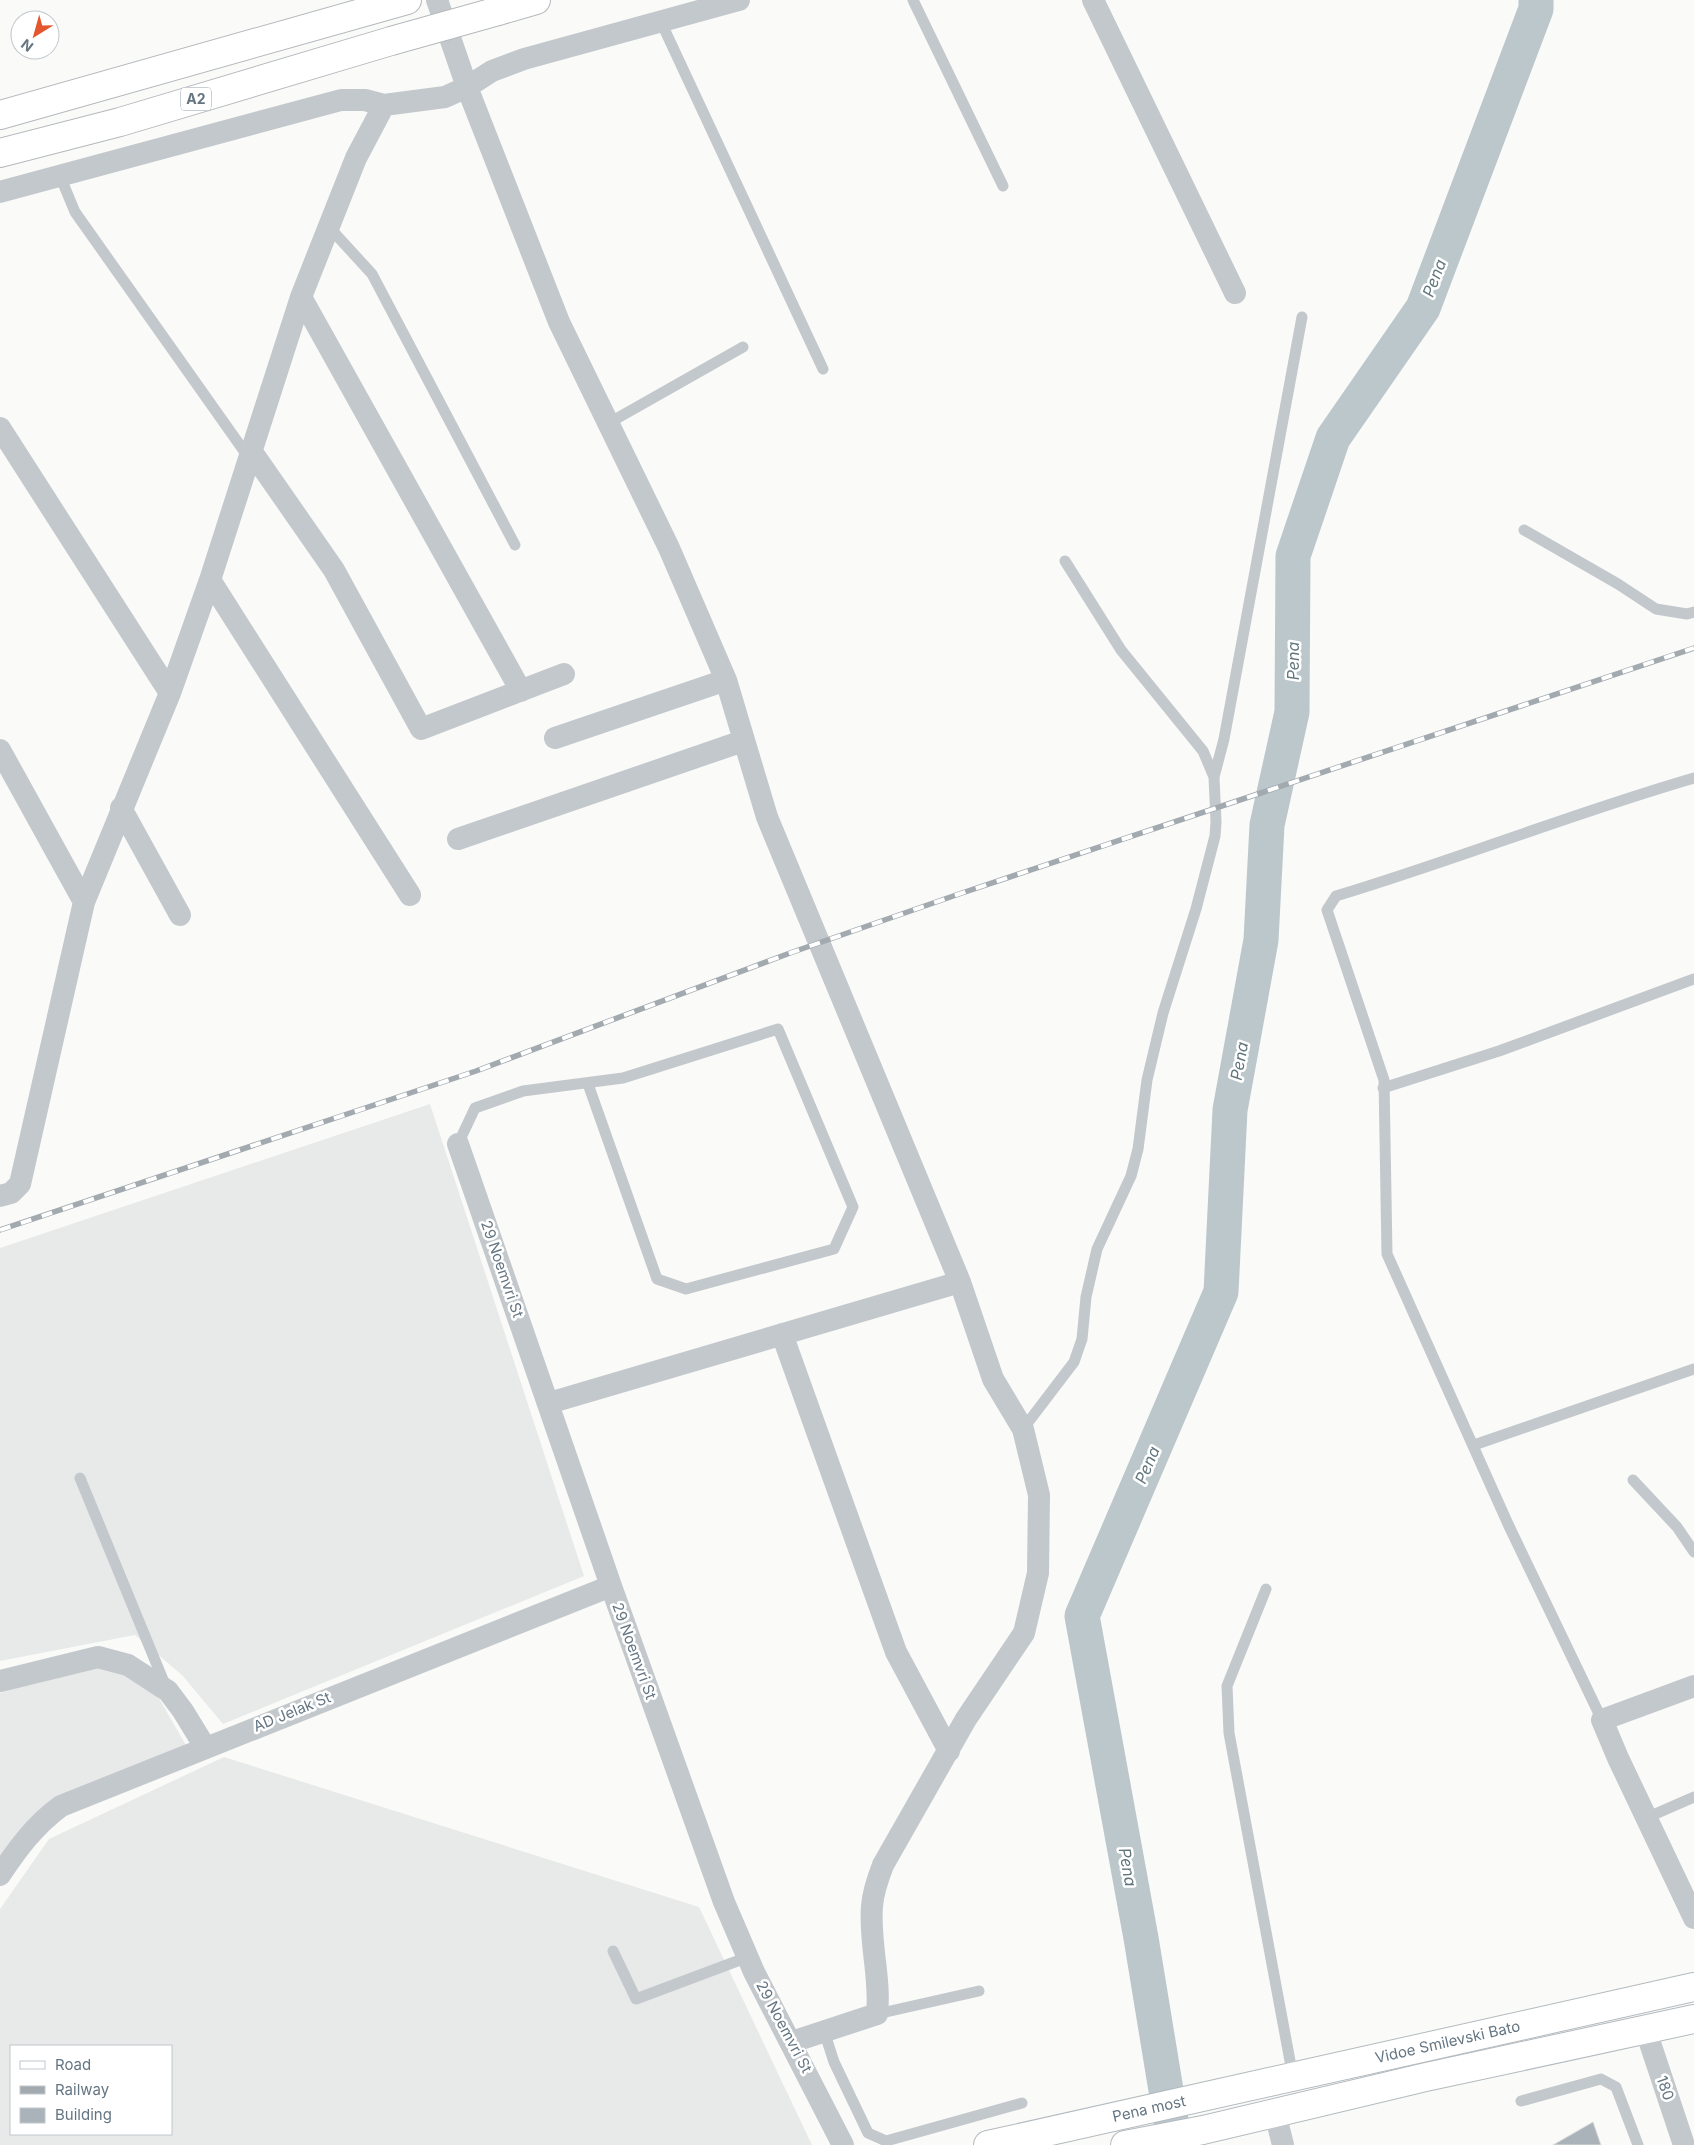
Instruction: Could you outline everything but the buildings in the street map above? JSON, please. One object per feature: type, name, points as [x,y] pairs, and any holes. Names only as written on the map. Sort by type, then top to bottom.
[{"type":"main road","name":"A2","points":[[0,153],[120,122],[536,0]]},
{"type":"main road","name":"A2","points":[[0,115],[396,3]]},
{"type":"main road","name":"Vidoe Smilevski Bato","points":[[1202,2098],[1694,1987]]},
{"type":"main road","name":"Vidoe Smilevski Bato","points":[[1203,2130],[1426,2078],[1694,2019]]},
{"type":"main road","name":"Pena most","points":[[988,2145],[1202,2098]]},
{"type":"main road","name":"Pena most","points":[[1125,2145],[1203,2130]]},
{"type":"street","points":[[437,0],[468,87],[559,322],[669,548],[726,680],[767,817],[960,1282],[993,1379],[1023,1429],[1038,1495],[1038,1574],[1024,1633],[966,1720],[883,1865],[876,1885],[872,1906],[879,1994],[876,2014],[792,2042]]},
{"type":"street","points":[[0,192],[341,100],[365,100],[384,105],[446,97],[468,87],[492,71],[524,59],[739,0]]},
{"type":"street","points":[[1093,0],[1235,293]]},
{"type":"street","points":[[0,1196],[11,1193],[20,1184],[84,902],[121,808],[170,693],[210,580],[301,298],[356,158],[384,105]]},
{"type":"street","points":[[301,298],[521,691]]},
{"type":"street","points":[[0,428],[170,693]]},
{"type":"street","points":[[251,456],[334,570],[421,729],[564,674]]},
{"type":"street","points":[[210,580],[410,895]]},
{"type":"street","points":[[555,738],[726,680]]},
{"type":"street","points":[[458,839],[743,741]]},
{"type":"street","points":[[0,750],[84,902]]},
{"type":"street","points":[[121,808],[180,915]]},
{"type":"street","name":"29 Noemvri St","points":[[458,1144],[611,1586],[724,1902],[748,1957],[843,2145]]},
{"type":"street","points":[[548,1403],[960,1282]]},
{"type":"street","points":[[782,1334],[896,1652],[949,1751]]},
{"type":"street","name":"AD Jelak St","points":[[0,1875],[24,1839],[44,1818],[61,1806],[611,1586]]},
{"type":"street","points":[[0,1681],[98,1657],[128,1664],[168,1691],[205,1747]]},
{"type":"street","points":[[1694,1686],[1602,1720],[1694,1918]]},
{"type":"street","name":"180","points":[[1646,2031],[1684,2145]]},
{"type":"street","points":[[1275,2113],[1283,2145]]},
{"type":"lane","points":[[913,0],[1003,186]]},
{"type":"lane","points":[[661,22],[823,368]]},
{"type":"lane","points":[[60,176],[75,212],[251,456]]},
{"type":"lane","points":[[329,227],[372,274],[515,545]]},
{"type":"lane","points":[[1023,1429],[1074,1362],[1082,1339],[1086,1298],[1097,1249],[1131,1176],[1138,1149],[1147,1080],[1162,1014],[1183,952],[1216,836],[1214,776],[1224,739],[1302,317]]},
{"type":"lane","points":[[607,424],[743,347]]},
{"type":"lane","points":[[1524,530],[1618,584],[1656,609],[1687,614],[1694,612]]},
{"type":"lane","points":[[1066,561],[1121,650],[1203,751],[1214,776]]},
{"type":"lane","points":[[1602,1720],[1508,1524],[1387,1254],[1384,1080],[1327,910],[1336,896],[1421,870],[1651,790],[1694,778]]},
{"type":"lane","points":[[1384,1088],[1498,1051],[1694,979]]},
{"type":"lane","points":[[458,1144],[475,1108],[523,1091],[623,1078],[778,1029],[852,1208],[834,1249],[686,1289],[657,1279],[588,1084]]},
{"type":"lane","points":[[1474,1445],[1694,1369]]},
{"type":"lane","points":[[80,1478],[168,1691]]},
{"type":"lane","points":[[1633,1480],[1677,1527],[1694,1552]]},
{"type":"lane","points":[[1266,1589],[1227,1686],[1229,1732],[1293,2077]]},
{"type":"lane","points":[[1646,1818],[1694,1797]]},
{"type":"lane","points":[[613,1951],[636,2000],[748,1957]]},
{"type":"lane","points":[[876,2014],[979,1992]]},
{"type":"lane","points":[[824,2031],[834,2062],[868,2133],[886,2141],[1022,2103]]},
{"type":"lane","points":[[1521,2101],[1601,2079],[1609,2082],[1616,2088],[1638,2145]]},
{"type":"shaded area","points":[[430,1104],[584,1576],[223,1724],[182,1675],[135,1635],[0,1661],[0,1248]]},
{"type":"shaded area","points":[[99,1661],[149,1681],[187,1747],[61,1795],[0,1855],[0,1693]]},
{"type":"shaded area","points":[[224,1757],[699,1907],[812,2145],[0,2145],[0,1909],[49,1839]]},
{"type":"waterway","name":"Pena","points":[[1175,2145],[1141,1938],[1082,1616],[1221,1292],[1230,1110],[1261,940],[1267,825],[1292,712],[1293,556],[1333,438],[1423,308],[1536,9],[1536,0]]},
{"type":"railway","points":[[0,1230],[476,1071],[790,953],[959,894],[1694,648]]}]
